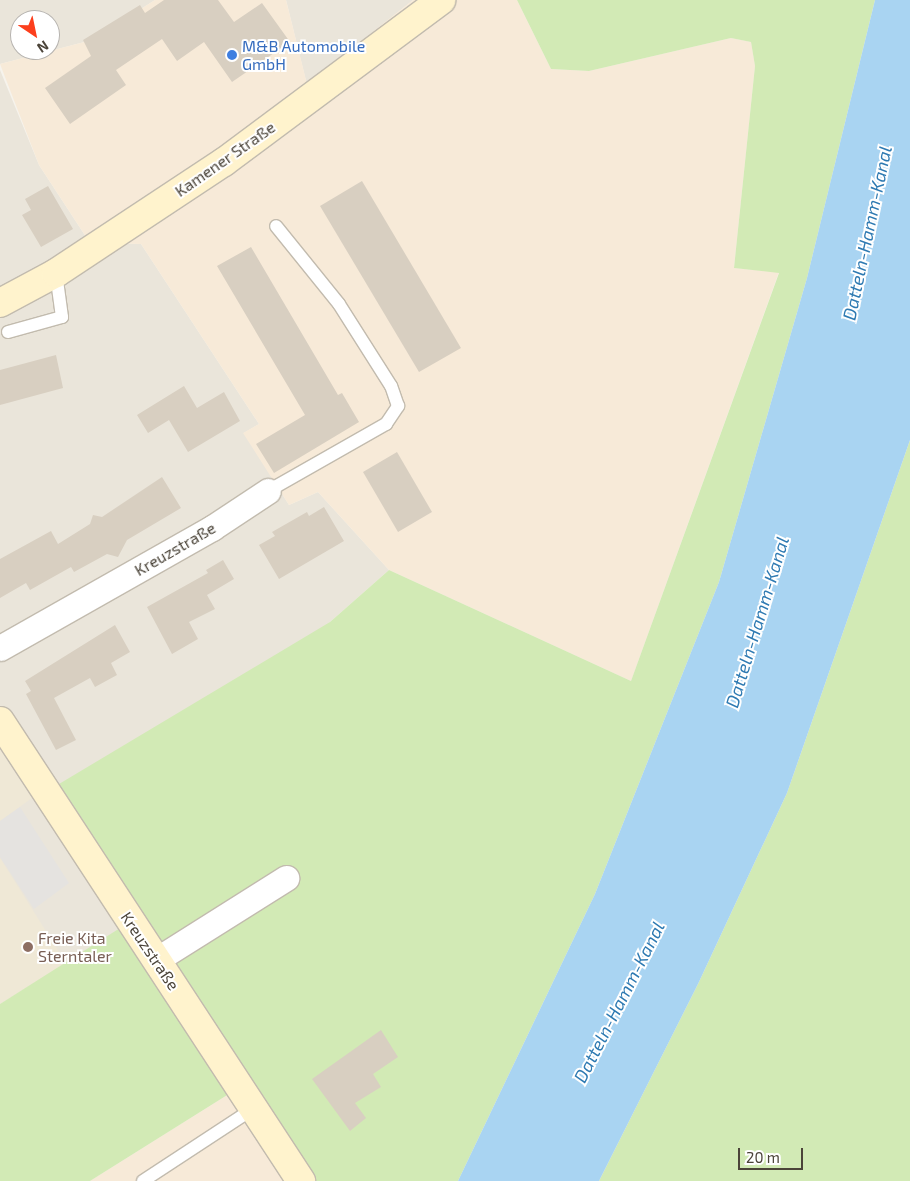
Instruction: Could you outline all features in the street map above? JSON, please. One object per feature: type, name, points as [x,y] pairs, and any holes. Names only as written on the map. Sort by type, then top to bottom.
[{"type":"street","name":"Kamener Straße","points":[[0,303],[56,273],[224,162],[440,0]]},
{"type":"street","name":"Kreuzstraße","points":[[0,648],[212,528],[268,491]]},
{"type":"street","name":"Kreuzstraße","points":[[0,720],[301,1181]]},
{"type":"street","points":[[156,960],[286,878]]},
{"type":"lane","points":[[268,491],[386,424],[398,406],[391,386],[338,304],[276,226]]},
{"type":"lane","points":[[8,332],[62,317],[56,273]]},
{"type":"lane","points":[[143,1181],[254,1108]]},
{"type":"shaded area","points":[[0,0],[155,0],[92,40],[60,48],[60,10],[10,10],[10,60],[15,60],[0,64]]},
{"type":"shaded area","points":[[155,0],[286,0],[307,84],[413,0],[517,0],[551,69],[589,71],[731,38],[751,42],[755,66],[734,268],[779,272],[631,681],[389,570],[318,492],[289,505],[243,433],[259,424],[141,244],[90,243],[39,165],[0,64],[15,60],[60,60],[60,48],[92,40]]},
{"type":"shaded area","points":[[286,0],[413,0],[307,85]]},
{"type":"shaded area","points":[[0,70],[39,165],[90,243],[141,244],[259,424],[244,433],[289,505],[318,492],[389,570],[330,622],[139,917],[0,1004]]},
{"type":"shaded area","points":[[0,749],[32,798],[0,821]]},
{"type":"shaded area","points":[[20,807],[69,883],[34,909],[0,857],[0,821]]},
{"type":"shaded area","name":"Freie Kita Sterntaler","points":[[0,858],[66,963],[0,1004]]},
{"type":"shaded area","points":[[248,1082],[292,1181],[90,1181]]},
{"type":"green space","points":[[517,0],[875,0],[807,278],[719,582],[595,894],[458,1181],[292,1181],[248,1082],[90,1181],[0,1181],[0,1004],[139,916],[54,787],[330,622],[389,570],[631,681],[779,273],[734,268],[755,66],[751,42],[731,38],[589,71],[551,69]]},
{"type":"green space","points":[[910,440],[910,1181],[599,1181],[698,984],[787,793]]},
{"type":"water","name":"Datteln-Hamm-Kanal","points":[[875,0],[910,0],[910,440],[787,793],[698,984],[599,1181],[458,1181],[595,894],[719,582],[807,278]]},
{"type":"building","points":[[164,0],[218,0],[234,22],[262,3],[290,42],[232,82],[204,42],[177,61],[162,39],[116,70],[126,85],[70,124],[45,88],[91,56],[83,40],[140,5],[145,13]]},
{"type":"building","points":[[362,181],[461,348],[419,372],[320,206]]},
{"type":"building","points":[[48,186],[73,229],[41,247],[22,215],[31,210],[25,199]]},
{"type":"building","points":[[251,247],[338,395],[342,393],[359,422],[274,473],[256,444],[305,415],[217,266]]},
{"type":"building","points":[[56,355],[63,388],[0,405],[0,370]]},
{"type":"building","points":[[184,386],[197,408],[224,392],[240,421],[188,452],[169,420],[148,433],[137,415]]},
{"type":"building","points":[[397,452],[432,512],[398,532],[363,472]]},
{"type":"building","points":[[162,477],[181,508],[127,540],[118,557],[107,554],[74,572],[71,567],[30,590],[26,583],[0,598],[0,559],[51,531],[58,544],[90,524],[93,515],[102,517]]},
{"type":"building","points":[[324,507],[344,541],[279,579],[259,545],[275,536],[272,532],[307,512],[309,516]]},
{"type":"building","points":[[223,560],[234,579],[207,595],[215,609],[189,622],[198,639],[172,654],[147,607],[208,573],[206,570]]},
{"type":"building","points":[[115,625],[130,652],[111,663],[117,675],[95,687],[90,678],[54,698],[76,740],[56,750],[26,694],[31,691],[25,681]]},
{"type":"building","points":[[381,1030],[398,1057],[373,1074],[381,1087],[355,1103],[366,1118],[350,1131],[312,1079]]},
{"type":"place","name":"M&B Automobile GmbH","points":[[232,55]]},
{"type":"place","name":"Freie Kita Sterntaler","points":[[28,947]]}]
